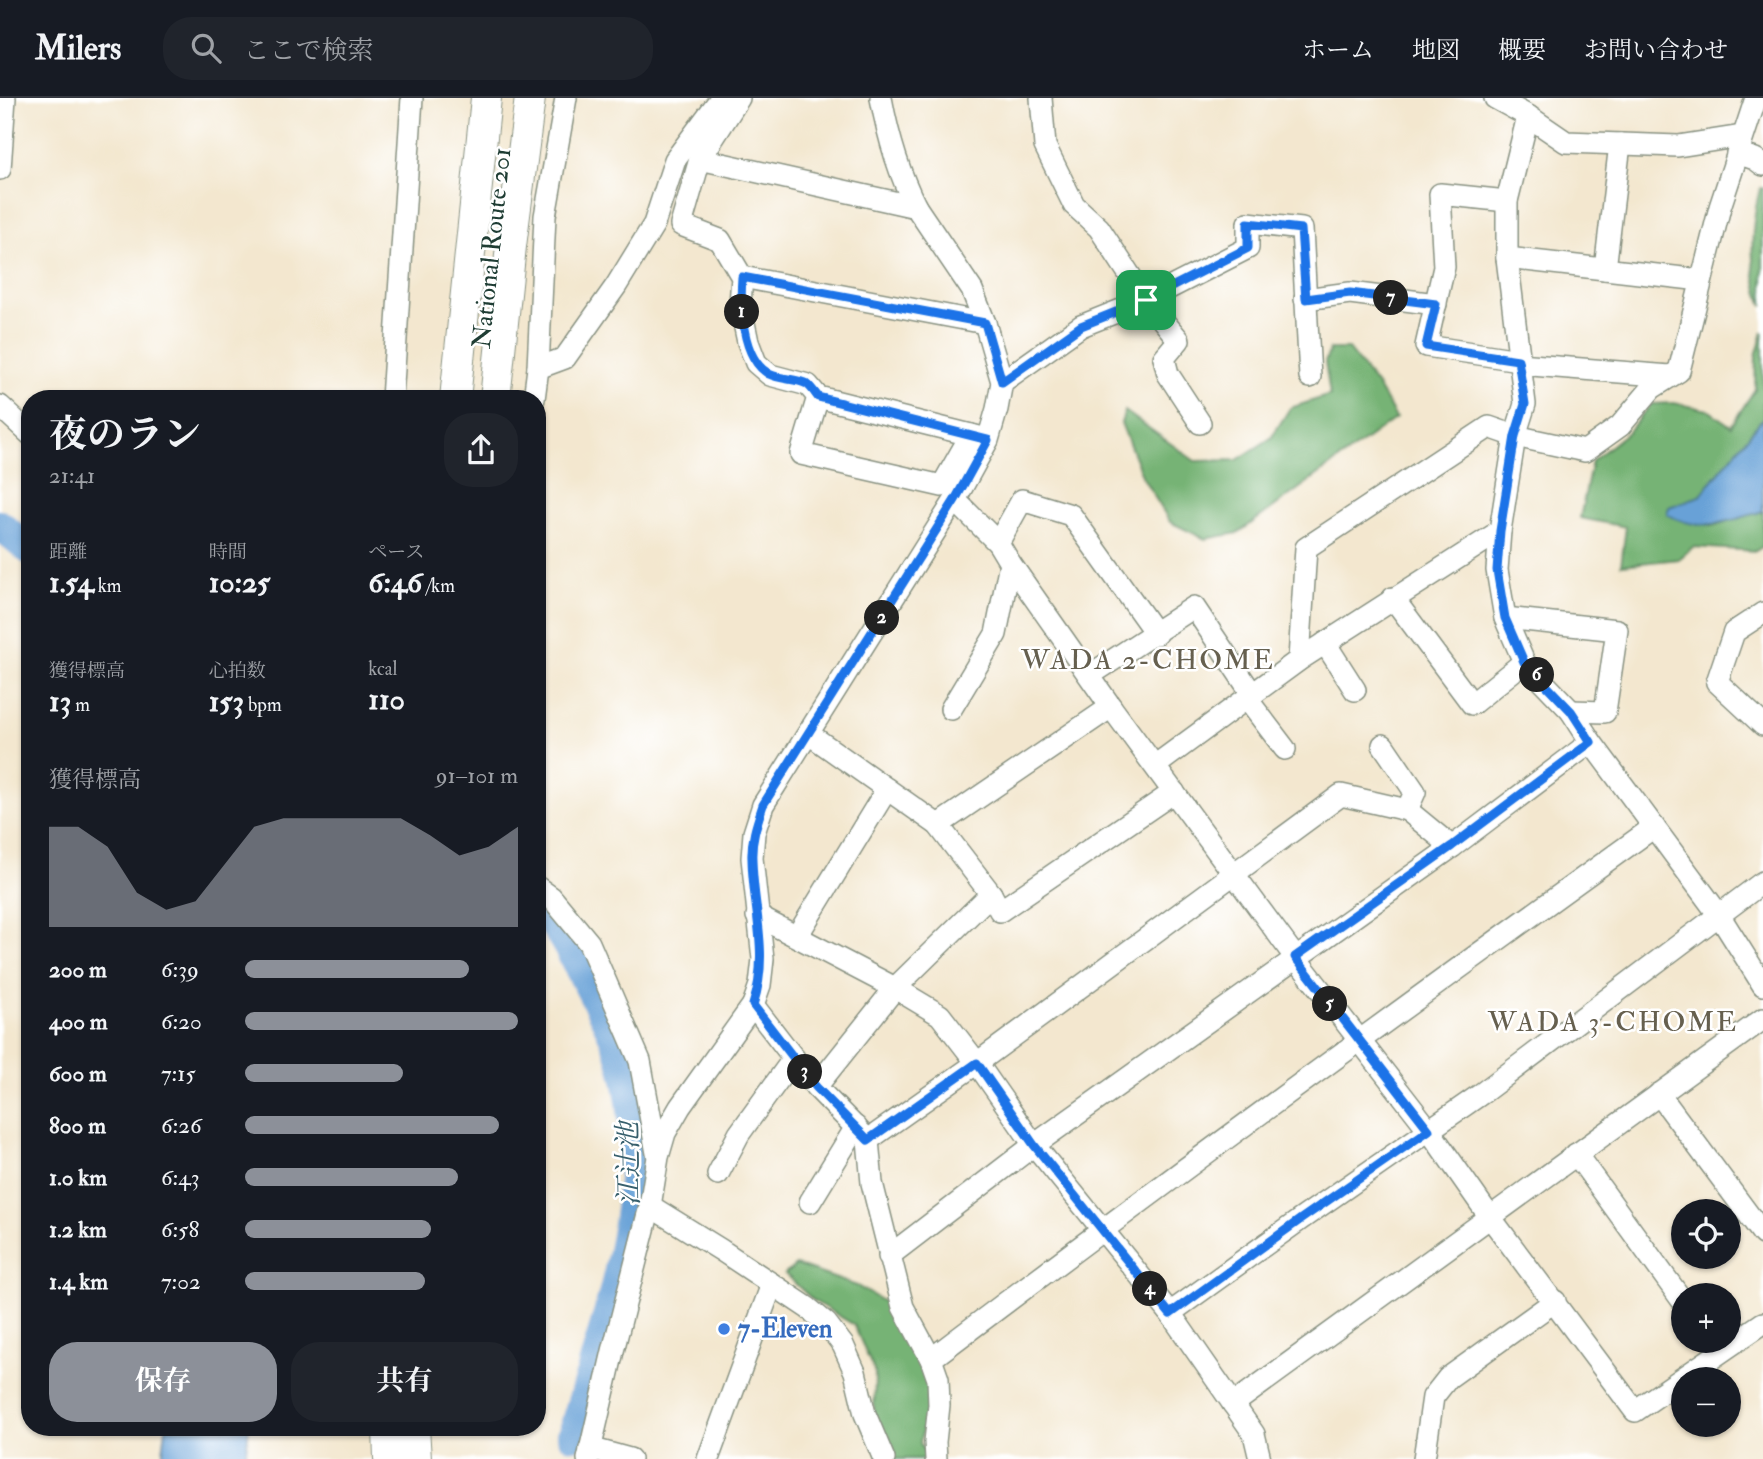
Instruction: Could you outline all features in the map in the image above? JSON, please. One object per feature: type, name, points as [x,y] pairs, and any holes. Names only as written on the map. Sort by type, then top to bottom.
[{"type":"highway","points":[[438,390],[467,98]]},
{"type":"highway","name":"National Route 201","points":[[456,390],[486,98]]},
{"type":"highway","name":"National Route 201","points":[[478,390],[510,98]]},
{"type":"highway","points":[[496,390],[520,174],[532,98]]},
{"type":"highway","points":[[388,1436],[389,1459]]},
{"type":"highway","points":[[415,1436],[416,1459]]},
{"type":"street","points":[[0,169],[5,98]]},
{"type":"street","points":[[393,390],[412,98]]},
{"type":"street","points":[[535,390],[545,216],[566,98]]},
{"type":"street","points":[[538,368],[565,358],[616,286],[654,224],[675,160],[721,98]]},
{"type":"street","points":[[739,98],[701,159],[681,225],[720,240],[742,277],[740,304],[748,342],[756,363],[770,375],[808,385],[818,397],[979,438]]},
{"type":"street","points":[[818,397],[801,454],[942,486],[998,409],[1002,382],[985,323],[972,290],[916,207],[899,172],[881,98]]},
{"type":"street","points":[[1041,98],[1045,146],[1074,205],[1099,228],[1146,300],[1179,340],[1164,358],[1168,374],[1200,424]]},
{"type":"street","points":[[1494,98],[1528,116],[1566,142],[1739,145],[1763,165]]},
{"type":"street","points":[[1299,660],[1307,548],[1489,427],[1515,436],[1585,451],[1620,426],[1652,388],[1679,371],[1720,207],[1756,98]]},
{"type":"street","points":[[1528,116],[1507,201],[1507,258],[1525,404],[1515,436],[1500,531],[1497,570],[1505,618],[1524,662],[1571,711],[1719,915],[1763,985]]},
{"type":"street","points":[[1605,269],[1620,144]]},
{"type":"street","points":[[701,159],[916,207]]},
{"type":"street","points":[[1507,201],[1440,194],[1444,267],[1426,346],[1519,362],[1670,376]]},
{"type":"street","points":[[1002,382],[1081,326],[1146,300],[1248,248],[1248,223],[1301,229],[1310,377]]},
{"type":"street","points":[[1507,258],[1701,280]]},
{"type":"street","points":[[742,277],[985,323]]},
{"type":"street","points":[[1306,299],[1350,293],[1436,304]]},
{"type":"street","points":[[0,406],[21,425]]},
{"type":"street","points":[[630,1459],[589,1453],[650,1206],[665,1133],[680,1107],[753,1005],[760,985],[763,959],[751,858],[754,833],[763,805],[955,500],[979,438]]},
{"type":"street","points":[[955,500],[998,543],[1111,707],[1156,765],[1233,874],[1358,1041],[1429,1130],[1490,1217],[1635,1411],[1708,1353]]},
{"type":"street","points":[[998,543],[1022,500],[1071,515],[1156,634]]},
{"type":"street","points":[[1156,765],[1299,660],[1500,531]]},
{"type":"street","points":[[951,709],[996,634],[1010,563]]},
{"type":"street","points":[[1393,598],[1472,704],[1524,662]]},
{"type":"street","points":[[1090,675],[1194,607],[1285,749]]},
{"type":"street","points":[[1763,613],[1734,632],[1717,682],[1763,725]]},
{"type":"street","points":[[1505,618],[1617,630],[1605,712],[1571,711]]},
{"type":"street","points":[[1325,643],[1355,690]]},
{"type":"street","points":[[938,825],[1111,707]]},
{"type":"street","points":[[808,734],[938,825],[991,894],[1000,911],[1174,792]]},
{"type":"street","points":[[889,1256],[1034,1145],[1452,846],[1591,742]]},
{"type":"street","points":[[1383,745],[1415,792],[1407,810]]},
{"type":"street","points":[[797,936],[887,789]]},
{"type":"street","points":[[810,1202],[862,1133],[977,1063],[1341,795],[1407,810],[1452,846]]},
{"type":"street","points":[[931,1359],[1102,1229],[1654,827]]},
{"type":"street","points":[[1170,1314],[1481,1094],[1763,882]]},
{"type":"street","points":[[546,893],[589,943],[640,1061],[658,1157]]},
{"type":"street","points":[[816,1087],[895,988],[991,894]]},
{"type":"street","points":[[757,915],[895,988],[940,1015],[1034,1145],[1170,1314],[1254,1434],[1260,1459]]},
{"type":"street","points":[[753,1005],[816,1087],[862,1133],[903,1307],[931,1359],[938,1379],[936,1459]]},
{"type":"street","points":[[1233,1404],[1763,1018]]},
{"type":"street","points":[[718,1174],[739,1134],[794,1058]]},
{"type":"street","points":[[1660,1094],[1763,1234]]},
{"type":"street","points":[[1576,1154],[1671,1285]]},
{"type":"street","points":[[650,1206],[772,1284],[826,1323],[842,1345],[855,1372],[865,1414],[884,1459]]},
{"type":"street","points":[[708,1459],[772,1284]]},
{"type":"street","points":[[1424,1459],[1433,1397],[1448,1378],[1555,1301]]},
{"type":"street","points":[[1741,1334],[1763,1323]]},
{"type":"green space","points":[[1760,188],[1763,188],[1763,306],[1755,277],[1752,247]]},
{"type":"green space","points":[[1763,332],[1763,418],[1700,496],[1669,507],[1712,526],[1763,511],[1763,546],[1756,551],[1693,547],[1679,559],[1621,565],[1626,527],[1580,518],[1592,461],[1629,431],[1651,404],[1674,403],[1708,410],[1731,426],[1755,389],[1756,356]]},
{"type":"green space","points":[[1330,349],[1348,349],[1378,387],[1396,418],[1238,533],[1205,539],[1170,522],[1143,478],[1121,423],[1125,411],[1195,461],[1237,460],[1271,438],[1290,408],[1330,395],[1325,362]]},
{"type":"green space","points":[[796,1265],[857,1286],[894,1308],[922,1351],[929,1397],[920,1443],[929,1459],[885,1459],[874,1415],[875,1373],[854,1325],[814,1301],[785,1274]]},
{"type":"water","points":[[1763,418],[1763,511],[1715,524],[1691,523],[1667,514],[1669,507],[1700,496]]},
{"type":"water","points":[[165,1436],[248,1436],[245,1459],[162,1459]]},
{"type":"waterway","points":[[0,525],[21,542]]},
{"type":"waterway","name":"江辻池","points":[[546,917],[566,943],[616,1041],[630,1097],[634,1146],[632,1195],[624,1244],[600,1342],[572,1435]]},
{"type":"place","name":"7-Eleven","points":[[724,1329]]},
{"type":"district","name":"WADA 2-CHOME","points":[[1148,660]]},
{"type":"district","name":"WADA 3-CHOME","points":[[1613,1022]]},
{"type":"route","points":[[1248,223],[1301,229],[1306,299],[1350,293],[1436,304],[1426,346],[1518,360],[1525,404],[1515,436],[1500,531],[1497,570],[1505,618],[1524,662],[1571,711],[1591,742],[1452,846],[1295,957],[1429,1130],[1170,1314],[1034,1145],[977,1063],[868,1140],[816,1087],[753,1005],[760,985],[763,959],[751,858],[754,833],[763,805],[955,500],[988,440],[818,397],[808,385],[770,375],[756,363],[748,342],[740,304],[742,277],[985,323],[1002,382],[1081,326],[1146,300],[1248,248],[1248,223]]}]
